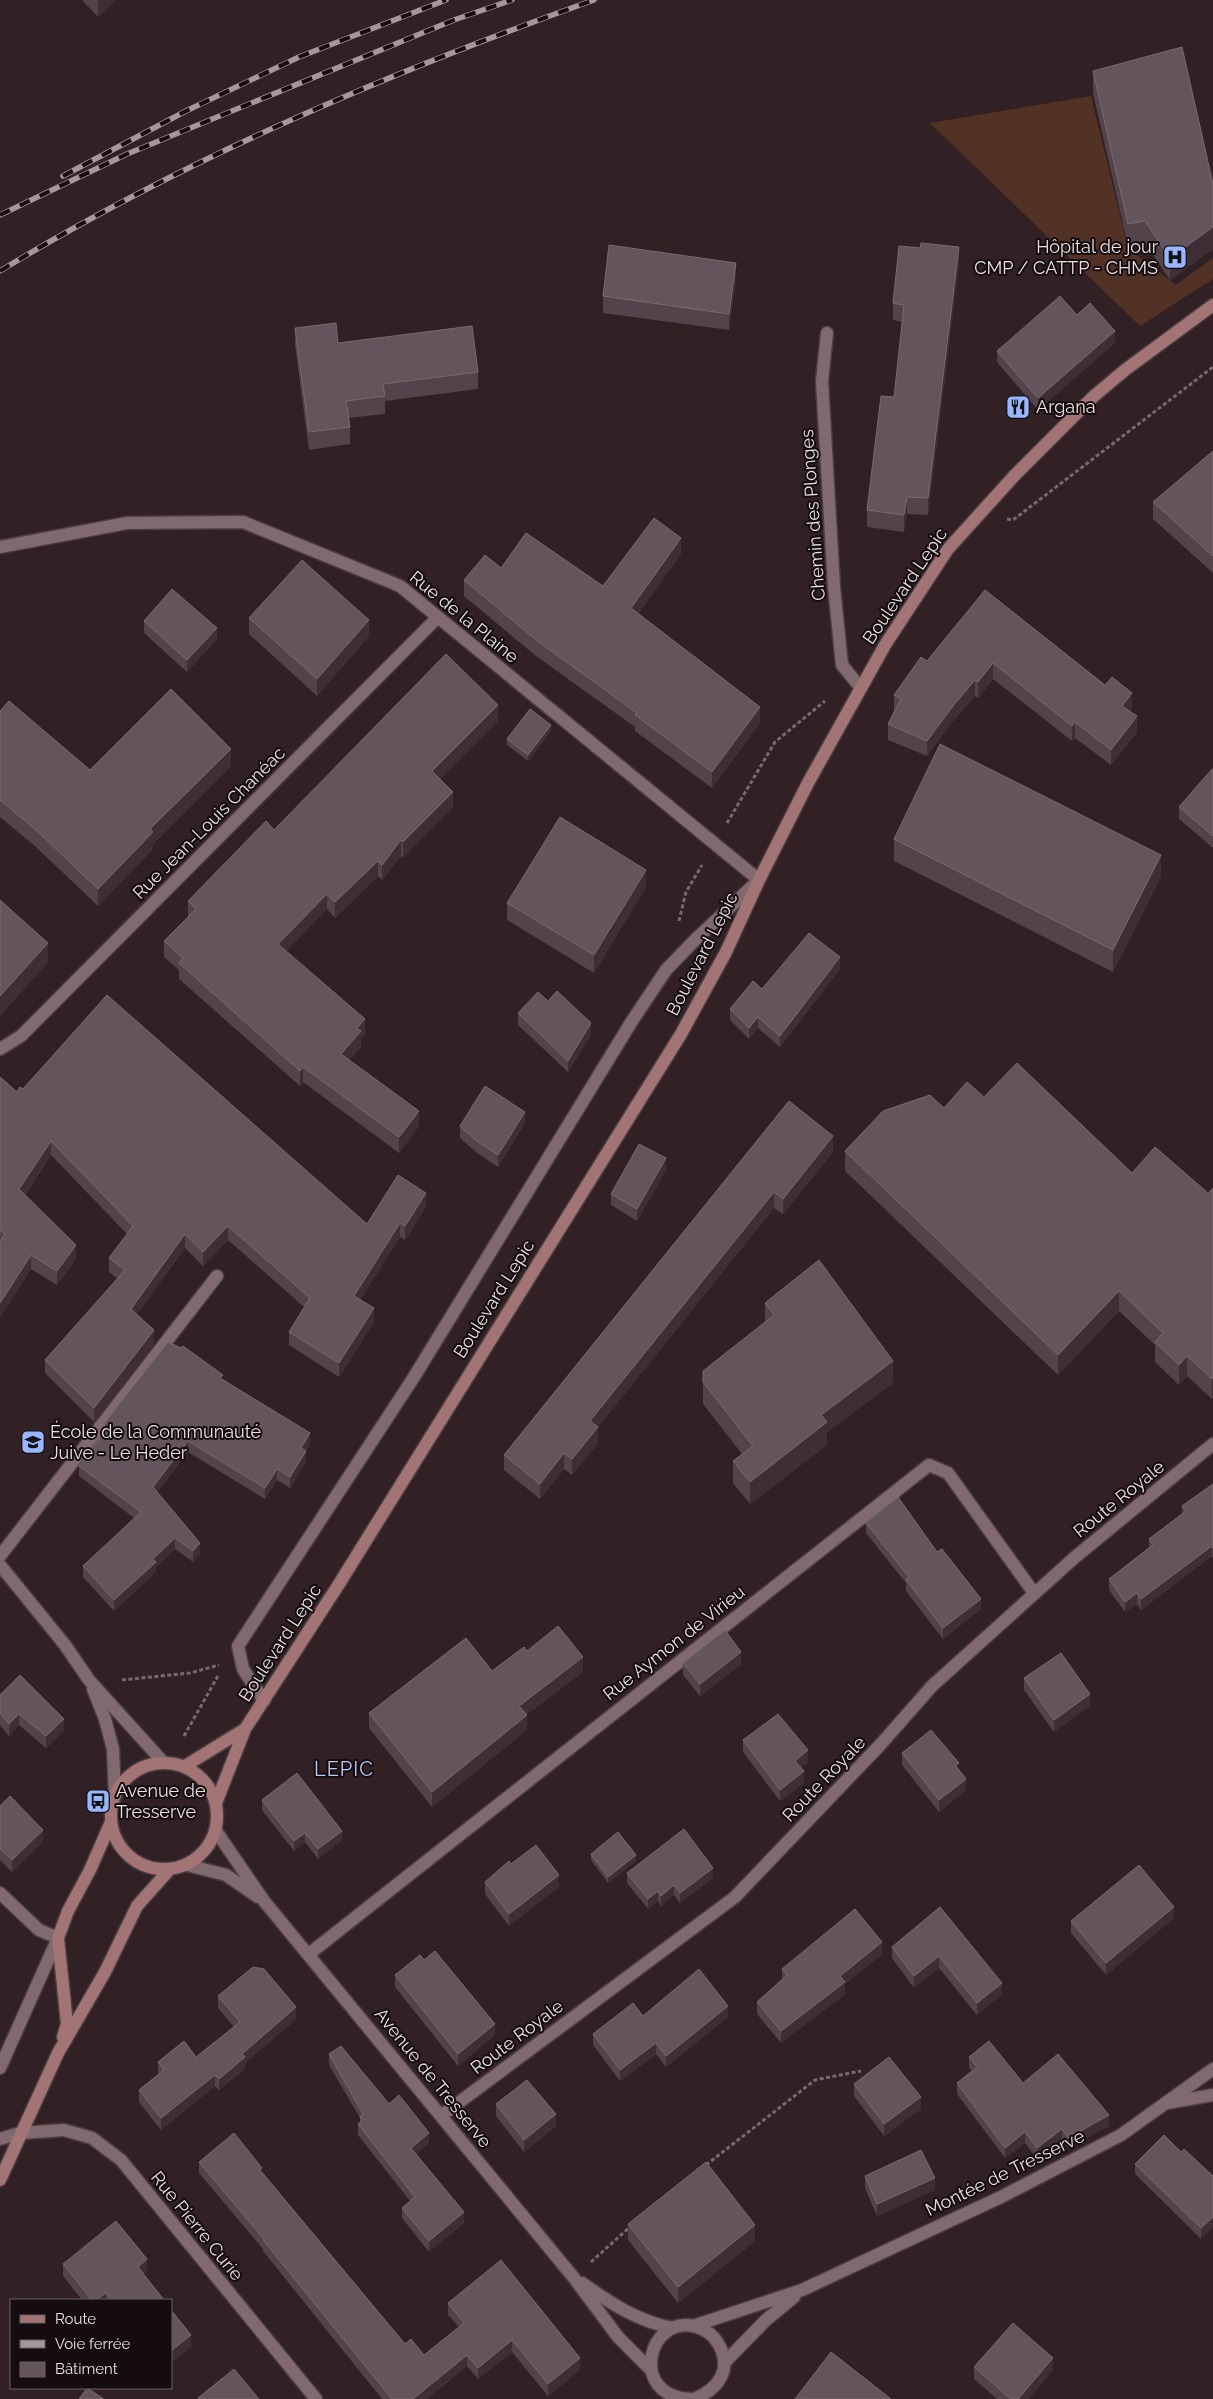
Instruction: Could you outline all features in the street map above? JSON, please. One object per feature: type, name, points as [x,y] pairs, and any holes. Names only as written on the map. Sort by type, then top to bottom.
[{"type":"main road","name":"Boulevard Lepic","points":[[216,1803],[245,1729],[681,1034],[726,952],[759,880],[808,783],[885,645],[931,572],[977,514],[1094,396],[1125,370],[1213,305]]},
{"type":"main road","name":"Boulevard Lepic","points":[[185,1766],[245,1729]]},
{"type":"main road","points":[[167,1763],[185,1766],[209,1786],[216,1803],[218,1818],[216,1832],[204,1851],[187,1865],[170,1869],[157,1869],[140,1864],[126,1854],[116,1839],[111,1822],[114,1796],[122,1782],[134,1772],[148,1765],[167,1763]]},
{"type":"main road","points":[[58,2052],[67,2024],[58,1938],[68,1911],[90,1870],[111,1822]]},
{"type":"main road","points":[[0,2180],[58,2052],[105,1972],[138,1906],[170,1869]]},
{"type":"street","name":"Chemin des Plonges","points":[[827,333],[822,381],[834,587],[842,665],[861,688]]},
{"type":"street","name":"Rue de la Plaine","points":[[0,547],[127,523],[243,522],[400,586],[759,880]]},
{"type":"street","name":"Rue Jean-Louis Chanéac","points":[[0,1048],[21,1036],[438,617]]},
{"type":"street","name":"Boulevard Lepic","points":[[264,1701],[243,1669],[238,1646],[414,1377],[622,1038],[666,970],[759,880]]},
{"type":"street","points":[[0,1556],[217,1276]]},
{"type":"street","name":"Route Royale","points":[[442,2115],[735,1897],[881,1744],[932,1686],[1034,1593],[1213,1444]]},
{"type":"street","name":"Rue Aymon de Virieu","points":[[309,1954],[930,1465],[948,1473],[1034,1593]]},
{"type":"street","points":[[0,1565],[64,1645],[89,1680],[167,1763]]},
{"type":"street","points":[[89,1680],[105,1719],[112,1749],[114,1796]]},
{"type":"street","name":"Avenue de Tresserve","points":[[216,1832],[264,1901],[442,2115],[574,2278],[618,2336],[651,2370],[656,2382],[666,2395],[678,2399],[706,2396],[717,2386],[724,2363],[766,2320],[802,2290]]},
{"type":"street","name":"Avenue de Tresserve","points":[[187,1865],[226,1875],[264,1901]]},
{"type":"street","points":[[0,1893],[39,1930],[58,1938],[0,2068]]},
{"type":"street","name":"Montée de Tresserve","points":[[802,2290],[1080,2157],[1121,2135],[1213,2069]]},
{"type":"street","points":[[1167,2103],[1213,2095]]},
{"type":"street","name":"Rue Pierre Curie","points":[[0,2139],[20,2133],[64,2130],[92,2138],[120,2160],[316,2399]]},
{"type":"street","name":"Avenue de Tresserve","points":[[574,2278],[632,2315],[657,2326],[673,2328],[683,2325],[693,2326],[802,2290]]},
{"type":"street","points":[[693,2326],[705,2330],[716,2338],[722,2350],[724,2363]]},
{"type":"street","points":[[651,2370],[651,2353],[659,2338],[673,2328]]},
{"type":"path","points":[[977,514],[1013,520],[1213,367]]},
{"type":"path","points":[[678,921],[686,892],[775,742],[821,702],[861,688]]},
{"type":"path","points":[[89,1680],[155,1678],[190,1673],[226,1662],[167,1763]]},
{"type":"path","points":[[704,2167],[816,2080],[860,2070]]},
{"type":"path","points":[[574,2278],[632,2225]]},
{"type":"shaded area","points":[[1091,96],[1128,248],[1176,285],[1213,258],[1213,279],[1140,326],[930,123]]},
{"type":"building","points":[[1182,47],[1213,184],[1213,227],[1170,258],[1145,221],[1128,224],[1093,71]]},
{"type":"building","points":[[921,243],[959,247],[928,498],[907,497],[904,515],[867,510],[881,396],[894,397],[904,305],[893,303],[899,246],[920,248]]},
{"type":"building","points":[[609,245],[736,263],[729,314],[603,296]]},
{"type":"building","points":[[1060,296],[1077,315],[1090,303],[1115,331],[1038,398],[997,351]]},
{"type":"building","points":[[336,323],[338,343],[472,326],[478,372],[383,384],[385,396],[346,401],[350,427],[309,432],[295,328]]},
{"type":"building","points":[[1213,451],[1213,556],[1153,502]]},
{"type":"building","points":[[654,518],[681,538],[631,608],[760,707],[712,772],[635,715],[637,713],[536,640],[464,580],[485,555],[501,568],[526,533],[603,586]]},
{"type":"building","points":[[302,560],[369,620],[317,679],[249,618]]},
{"type":"building","points":[[172,589],[217,628],[187,660],[144,621]]},
{"type":"building","points":[[985,590],[1105,685],[1112,677],[1132,693],[1122,706],[1137,716],[1111,750],[1075,722],[1072,726],[993,663],[978,682],[975,680],[953,706],[927,741],[888,724],[901,699],[894,695],[921,657],[927,661]]},
{"type":"building","points":[[446,654],[498,705],[432,771],[453,792],[403,842],[401,840],[382,865],[378,861],[335,902],[327,894],[278,944],[365,1019],[357,1028],[361,1031],[341,1054],[419,1111],[399,1137],[303,1067],[300,1071],[179,963],[183,958],[164,941],[196,909],[188,901],[266,821],[274,830]]},
{"type":"building","points":[[171,689],[231,749],[150,829],[153,832],[98,889],[37,831],[0,800],[0,711],[9,701],[90,770]]},
{"type":"building","points":[[530,709],[551,725],[528,755],[507,739]]},
{"type":"building","points":[[940,744],[1161,855],[1113,950],[894,839]]},
{"type":"building","points":[[1213,769],[1213,836],[1179,807]]},
{"type":"building","points":[[560,817],[646,870],[594,955],[507,903]]},
{"type":"building","points":[[0,900],[48,943],[0,996]]},
{"type":"building","points":[[809,933],[840,957],[780,1036],[758,1017],[749,1028],[730,1009],[753,981],[762,989]]},
{"type":"building","points":[[557,991],[591,1023],[568,1061],[518,1013],[538,992],[548,1001]]},
{"type":"building","points":[[107,995],[367,1224],[398,1175],[426,1193],[405,1226],[400,1223],[354,1296],[374,1308],[339,1363],[289,1332],[310,1298],[228,1226],[203,1252],[185,1234],[131,1309],[154,1330],[94,1408],[45,1360],[125,1270],[109,1258],[133,1226],[51,1141],[19,1189],[76,1245],[57,1271],[31,1255],[0,1303],[0,1242],[5,1234],[0,1230],[0,1077],[17,1092],[20,1087],[23,1089]]},
{"type":"building","points":[[1017,1063],[1132,1173],[1155,1147],[1208,1193],[1213,1188],[1212,1379],[1187,1356],[1179,1365],[1155,1342],[1163,1333],[1119,1291],[1058,1355],[845,1151],[883,1111],[930,1095],[944,1108],[967,1082],[984,1097]]},
{"type":"building","points":[[485,1086],[525,1112],[498,1155],[477,1141],[460,1126]]},
{"type":"building","points":[[789,1101],[833,1136],[783,1199],[774,1192],[590,1421],[598,1427],[572,1459],[564,1453],[540,1484],[504,1455]]},
{"type":"building","points":[[639,1144],[666,1158],[637,1209],[611,1194]]},
{"type":"building","points":[[819,1260],[893,1361],[821,1415],[827,1422],[750,1482],[733,1461],[753,1446],[703,1382],[703,1371],[774,1315],[765,1303]]},
{"type":"building","points":[[168,1342],[181,1348],[183,1346],[223,1375],[220,1378],[310,1433],[301,1448],[306,1451],[290,1477],[277,1469],[265,1488],[188,1441],[153,1487],[200,1543],[193,1551],[175,1538],[153,1559],[156,1562],[114,1600],[83,1566],[141,1512],[79,1466],[109,1426],[105,1422]]},
{"type":"building","points":[[1213,1484],[1213,1548],[1212,1546],[1141,1599],[1137,1593],[1125,1602],[1109,1579],[1153,1545],[1149,1539],[1186,1511],[1182,1506]]},
{"type":"building","points":[[898,1497],[937,1552],[942,1549],[981,1599],[943,1628],[906,1580],[909,1577],[866,1523]]},
{"type":"building","points":[[558,1626],[583,1657],[519,1706],[527,1715],[432,1792],[369,1713],[466,1638],[492,1671],[524,1647],[527,1651]]},
{"type":"building","points":[[725,1630],[741,1652],[700,1684],[683,1663]]},
{"type":"building","points":[[1061,1653],[1090,1694],[1054,1720],[1024,1678]]},
{"type":"building","points":[[20,1675],[64,1719],[46,1736],[19,1714],[9,1724],[0,1713],[0,1695]]},
{"type":"building","points":[[778,1714],[808,1750],[795,1761],[804,1771],[780,1790],[743,1740]]},
{"type":"building","points":[[931,1730],[959,1763],[956,1766],[966,1779],[939,1800],[902,1753]]},
{"type":"building","points":[[297,1773],[342,1831],[318,1849],[305,1833],[294,1841],[262,1800]]},
{"type":"building","points":[[10,1796],[43,1830],[12,1860],[0,1849],[0,1806]]},
{"type":"building","points":[[684,1829],[713,1868],[680,1893],[674,1885],[661,1896],[658,1891],[648,1899],[627,1873]]},
{"type":"building","points":[[618,1832],[636,1855],[608,1877],[591,1854]]},
{"type":"building","points":[[536,1845],[559,1875],[509,1914],[485,1882],[509,1861],[511,1864]]},
{"type":"building","points":[[1139,1865],[1174,1907],[1106,1963],[1071,1921]]},
{"type":"building","points":[[940,1907],[1002,1983],[977,2003],[939,1956],[914,1976],[892,1947]]},
{"type":"building","points":[[855,1909],[882,1942],[840,1976],[845,1982],[781,2031],[757,2002],[787,1975],[782,1969]]},
{"type":"building","points":[[435,1951],[495,2024],[458,2054],[395,1975],[420,1955],[424,1960]]},
{"type":"building","points":[[253,1967],[264,1969],[296,2007],[242,2054],[245,2057],[219,2079],[215,2075],[161,2118],[139,2090],[164,2070],[158,2062],[184,2041],[196,2057],[240,2022],[218,1996]]},
{"type":"building","points":[[699,1969],[728,2006],[666,2056],[656,2043],[620,2070],[593,2034],[633,2003],[643,2016]]},
{"type":"building","points":[[989,2041],[1023,2083],[1058,2054],[1109,2115],[1068,2138],[1062,2129],[1037,2148],[1025,2132],[1005,2148],[957,2083],[977,2067],[969,2057]]},
{"type":"building","points":[[341,2046],[389,2104],[399,2095],[429,2133],[411,2148],[464,2212],[429,2241],[402,2208],[415,2197],[358,2124],[362,2120],[360,2117],[363,2114],[329,2054]]},
{"type":"building","points":[[889,2057],[921,2097],[884,2124],[854,2084]]},
{"type":"building","points":[[527,2080],[556,2114],[524,2140],[496,2104]]},
{"type":"building","points":[[234,2133],[262,2168],[260,2170],[405,2344],[411,2339],[424,2355],[464,2323],[448,2303],[501,2260],[580,2358],[548,2384],[512,2340],[478,2368],[467,2355],[413,2399],[392,2399],[264,2239],[199,2162]]},
{"type":"building","points":[[1164,2135],[1181,2152],[1184,2149],[1213,2176],[1213,2217],[1201,2228],[1135,2164]]},
{"type":"building","points":[[921,2150],[935,2178],[877,2204],[865,2176]]},
{"type":"building","points":[[706,2162],[755,2225],[678,2287],[628,2224]]},
{"type":"building","points":[[116,2221],[147,2259],[138,2267],[163,2299],[110,2299],[106,2293],[97,2299],[91,2299],[63,2264]]},
{"type":"building","points":[[172,2311],[191,2335],[172,2350]]},
{"type":"building","points":[[1013,2323],[1053,2358],[1018,2399],[1011,2399],[974,2367]]},
{"type":"building","points":[[831,2352],[891,2399],[795,2399]]},
{"type":"building","points":[[234,2369],[259,2399],[198,2398]]},
{"type":"building","points":[[86,2389],[89,2389],[104,2399],[79,2399]]},
{"type":"railway","points":[[63,176],[186,111],[299,57],[446,0]]},
{"type":"railway","points":[[0,215],[127,154],[454,20],[512,0]]},
{"type":"railway","points":[[0,271],[142,191],[290,120],[441,57],[594,0]]},
{"type":"place","name":"Hôpital de jour CMP / CATTP - CHMS","points":[[1175,257]]},
{"type":"place","name":"Argana","points":[[1018,407]]},
{"type":"place","name":"École de la Communauté Juive - Le Heder","points":[[33,1442]]},
{"type":"place","name":"Avenue de Tresserve","points":[[98,1801]]},
{"type":"district","name":"LEPIC","points":[[344,1769]]}]
